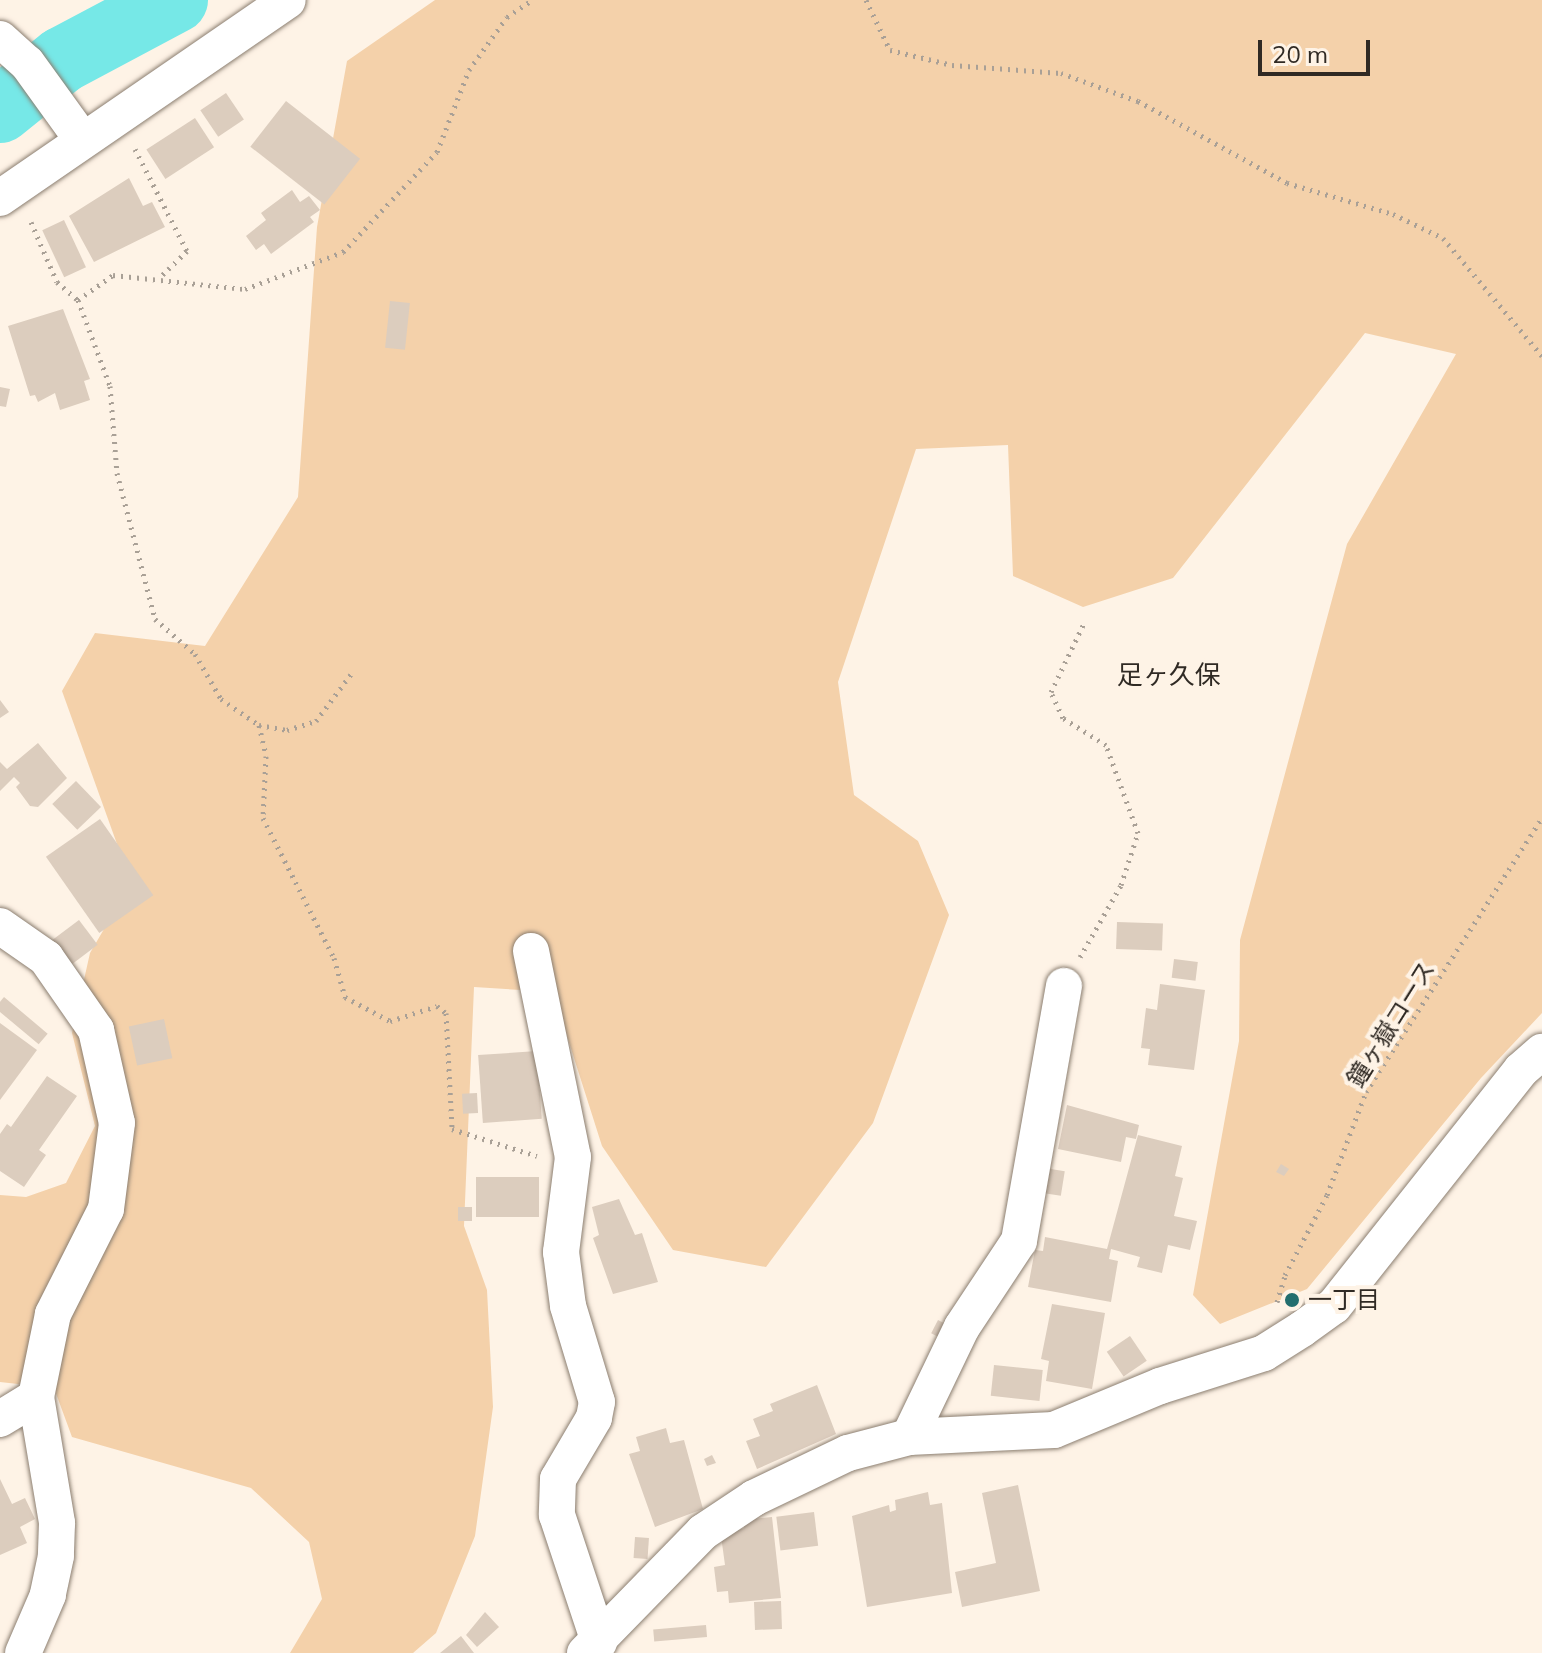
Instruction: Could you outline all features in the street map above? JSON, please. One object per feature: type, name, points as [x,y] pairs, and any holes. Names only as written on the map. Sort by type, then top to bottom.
[{"type":"street","points":[[8,191],[81,138],[119,116],[288,0]]},
{"type":"street","points":[[0,39],[36,77],[81,138]]},
{"type":"street","points":[[0,926],[46,958],[96,1030],[117,1123],[106,1209],[53,1314],[36,1397],[57,1523],[56,1556],[48,1595],[23,1653]]},
{"type":"street","points":[[531,951],[572,1167],[561,1252],[568,1306],[597,1402],[594,1418],[558,1479],[557,1515],[592,1648]]},
{"type":"street","points":[[909,1437],[962,1327],[1019,1241],[1064,986]]},
{"type":"street","points":[[592,1648],[703,1532],[754,1498],[848,1453],[909,1437],[1054,1430],[1160,1386],[1264,1353],[1334,1306],[1521,1070],[1542,1052]]},
{"type":"street","points":[[0,1419],[36,1397]]},
{"type":"path","points":[[78,300],[113,275],[160,277],[207,288],[245,289],[343,252],[437,152],[469,70],[507,17],[532,0]]},
{"type":"path","points":[[866,0],[890,50],[952,65],[1061,73],[1138,101],[1287,183],[1393,214],[1443,238],[1542,356]]},
{"type":"path","points":[[119,116],[187,251],[160,277]]},
{"type":"path","points":[[8,191],[57,282],[78,300],[110,386],[117,473],[155,619],[195,654],[221,699],[259,725],[287,730],[316,721],[351,674]]},
{"type":"path","points":[[1064,986],[1121,885],[1138,833],[1106,745],[1063,718],[1051,692],[1084,623]]},
{"type":"path","points":[[259,725],[266,756],[263,818],[334,958],[345,997],[390,1021],[437,1006],[446,1013],[452,1129],[572,1167]]},
{"type":"path","name":"鐘ヶ嶽コース","points":[[1264,1353],[1285,1275],[1327,1195],[1366,1092],[1542,818]]},
{"type":"shaded area","points":[[435,0],[1542,0],[1542,1013],[1481,1078],[1307,1289],[1220,1324],[1193,1295],[1239,1041],[1240,940],[1347,544],[1456,354],[1365,333],[1173,578],[1083,607],[1013,576],[1008,445],[916,449],[838,682],[854,795],[918,841],[949,915],[873,1123],[766,1267],[673,1250],[602,1146],[553,992],[474,987],[464,1226],[487,1290],[493,1407],[475,1536],[436,1633],[413,1653],[290,1653],[322,1599],[309,1542],[251,1488],[72,1437],[54,1388],[0,1382],[0,1195],[26,1197],[66,1183],[95,1126],[72,1033],[90,953],[131,883],[62,691],[95,633],[205,646],[298,497],[317,227],[347,61]]},
{"type":"building","points":[[226,93],[244,120],[218,137],[200,110]]},
{"type":"building","points":[[286,101],[360,159],[324,205],[250,147]]},
{"type":"building","points":[[195,118],[214,147],[165,179],[146,150]]},
{"type":"building","points":[[129,178],[143,206],[152,202],[165,227],[94,262],[69,216]]},
{"type":"building","points":[[292,190],[300,202],[309,196],[320,210],[310,217],[314,222],[271,254],[264,244],[256,250],[246,236],[266,220],[261,213]]},
{"type":"building","points":[[64,220],[86,267],[64,277],[42,230]]},
{"type":"building","points":[[390,301],[410,303],[405,350],[385,348]]},
{"type":"building","points":[[63,309],[90,379],[84,381],[90,400],[60,410],[55,393],[38,402],[35,395],[30,396],[8,326]]},
{"type":"building","points":[[0,387],[10,389],[6,407],[0,406]]},
{"type":"building","points":[[0,700],[9,712],[0,718]]},
{"type":"building","points":[[38,743],[67,778],[38,807],[30,806],[16,787],[20,783],[14,777],[0,791],[0,762],[7,769]]},
{"type":"building","points":[[76,781],[101,807],[77,830],[52,804]]},
{"type":"building","points":[[100,819],[153,895],[99,933],[46,857]]},
{"type":"building","points":[[79,920],[98,945],[67,968],[49,943]]},
{"type":"building","points":[[1117,922],[1163,924],[1162,951],[1116,949]]},
{"type":"building","points":[[1174,959],[1198,962],[1196,981],[1172,978]]},
{"type":"building","points":[[1160,984],[1205,990],[1194,1070],[1148,1065],[1150,1049],[1141,1048],[1146,1008],[1157,1010]]},
{"type":"building","points":[[4,997],[48,1034],[39,1044],[0,1012],[0,1002]]},
{"type":"building","points":[[164,1019],[172,1058],[137,1066],[129,1026]]},
{"type":"building","points":[[0,1023],[37,1050],[0,1100]]},
{"type":"building","points":[[537,1051],[542,1119],[483,1123],[478,1055]]},
{"type":"building","points":[[47,1076],[77,1096],[39,1150],[46,1155],[24,1187],[0,1171],[0,1134],[7,1124],[11,1127]]},
{"type":"building","points":[[477,1093],[478,1113],[463,1114],[462,1094]]},
{"type":"building","points":[[1067,1105],[1139,1125],[1136,1139],[1126,1137],[1121,1162],[1058,1149]]},
{"type":"building","points":[[1138,1135],[1182,1146],[1175,1176],[1183,1178],[1174,1216],[1197,1221],[1190,1250],[1168,1245],[1162,1273],[1137,1267],[1140,1257],[1111,1249],[1109,1259],[1118,1261],[1111,1302],[1028,1287],[1035,1250],[1043,1251],[1045,1237],[1107,1249]]},
{"type":"building","points":[[1281,1164],[1289,1169],[1284,1176],[1276,1172]]},
{"type":"building","points":[[1045,1168],[1065,1171],[1061,1196],[1041,1193]]},
{"type":"building","points":[[476,1177],[539,1177],[539,1217],[476,1217]]},
{"type":"building","points":[[619,1199],[635,1235],[642,1233],[658,1282],[613,1294],[593,1238],[599,1235],[592,1207]]},
{"type":"building","points":[[458,1207],[472,1207],[472,1221],[458,1221]]},
{"type":"building","points":[[1052,1304],[1105,1313],[1092,1389],[1046,1381],[1049,1361],[1041,1359]]},
{"type":"building","points":[[938,1320],[950,1326],[943,1339],[931,1333]]},
{"type":"building","points":[[1130,1336],[1147,1361],[1124,1377],[1107,1352]]},
{"type":"building","points":[[994,1365],[1043,1370],[1039,1401],[991,1396]]},
{"type":"building","points":[[817,1385],[836,1434],[757,1469],[746,1441],[760,1436],[753,1419],[773,1411],[770,1404]]},
{"type":"building","points":[[666,1428],[670,1443],[684,1440],[703,1509],[655,1527],[629,1454],[640,1451],[636,1437]]},
{"type":"building","points":[[712,1455],[716,1463],[707,1466],[704,1459]]},
{"type":"building","points":[[0,1479],[12,1504],[25,1498],[35,1519],[20,1527],[27,1543],[0,1555]]},
{"type":"building","points":[[1018,1485],[1040,1591],[962,1607],[955,1572],[996,1563],[982,1493]]},
{"type":"building","points":[[928,1492],[930,1505],[942,1503],[952,1593],[867,1607],[852,1516],[889,1505],[890,1512],[896,1510],[895,1500]]},
{"type":"building","points":[[814,1512],[818,1546],[780,1550],[776,1517]]},
{"type":"building","points":[[772,1517],[781,1598],[729,1603],[728,1591],[717,1592],[714,1567],[725,1565],[721,1536],[744,1528],[743,1520]]},
{"type":"building","points":[[635,1537],[649,1538],[648,1559],[634,1558]]},
{"type":"building","points":[[781,1601],[782,1629],[755,1630],[754,1602]]},
{"type":"building","points":[[485,1612],[499,1627],[477,1647],[466,1635]]},
{"type":"building","points":[[706,1625],[707,1637],[654,1642],[653,1630]]},
{"type":"building","points":[[461,1636],[474,1653],[440,1653]]},
{"type":"waterway","points":[[0,110],[62,60],[175,0]]},
{"type":"place","name":"一丁目","points":[[1292,1300]]},
{"type":"district","name":"足ヶ久保","points":[[1169,675]]}]
